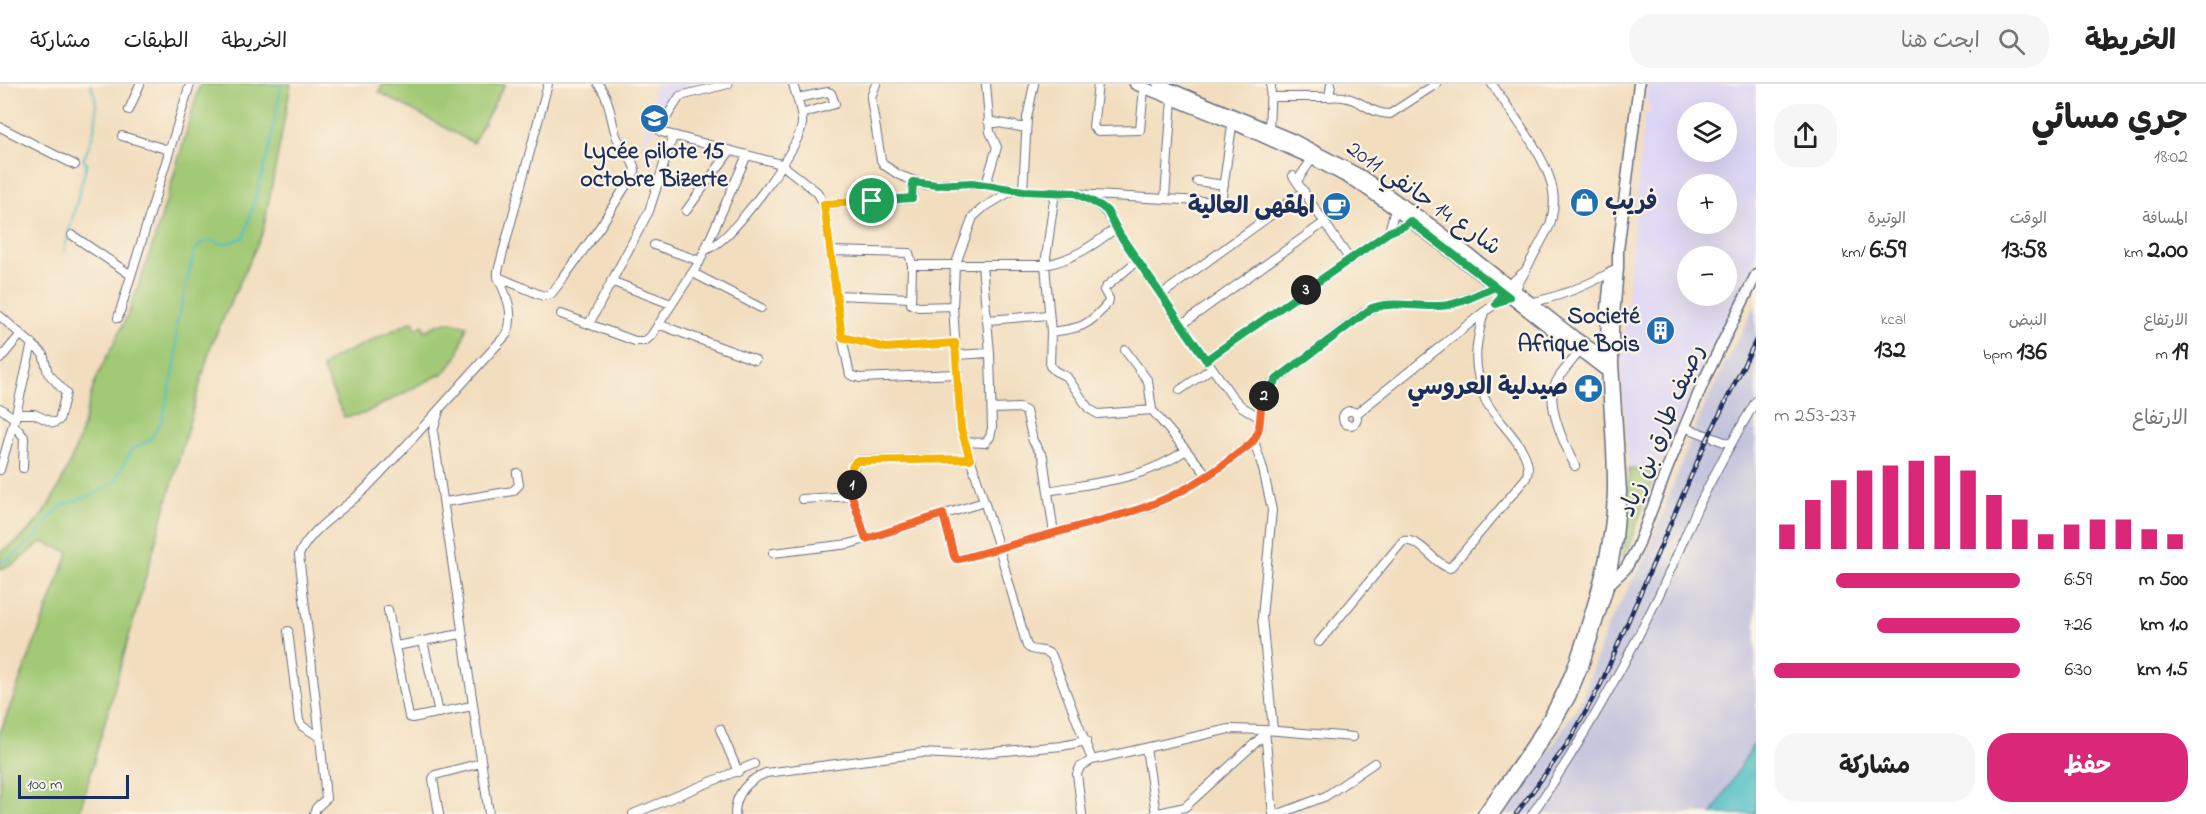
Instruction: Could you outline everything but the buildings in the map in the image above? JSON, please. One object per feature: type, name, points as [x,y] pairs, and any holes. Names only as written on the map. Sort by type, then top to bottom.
[{"type":"main road","name":"شارع 14 جانفي 2011","points":[[1159,84],[1312,159],[1400,207]]},
{"type":"main road","points":[[1483,814],[1546,722],[1563,693],[1597,593],[1607,555],[1613,493],[1609,367],[1615,270],[1639,84]]},
{"type":"main road","name":"شارع 14 جانفي 2011","points":[[1139,86],[1172,99],[1269,129],[1362,176],[1508,292],[1579,352],[1609,367]]},
{"type":"main road","name":"رصيف طارق بن زياد","points":[[1597,593],[1626,568],[1637,548],[1710,367],[1756,275]]},
{"type":"main road","name":"شارع 14 جانفي 2011","points":[[1508,292],[1530,302],[1609,367]]},
{"type":"main road","points":[[1494,814],[1570,698],[1584,663],[1609,584],[1617,538],[1621,492],[1609,367]]},
{"type":"street","points":[[129,110],[140,84]]},
{"type":"street","points":[[118,318],[190,84]]},
{"type":"street","points":[[314,814],[316,808],[327,799],[299,555],[302,548],[320,528],[366,489],[507,334],[511,322],[511,308],[498,277],[502,252],[548,84]]},
{"type":"street","points":[[498,277],[540,295],[550,294],[600,227],[634,174],[634,164],[623,150],[614,129],[604,92],[598,84]]},
{"type":"street","points":[[728,84],[680,96],[660,129],[664,134],[781,164],[817,192],[824,204],[842,337],[850,375],[855,378],[957,374]]},
{"type":"street","points":[[704,251],[728,234],[764,189],[800,131],[801,114],[793,84]]},
{"type":"street","points":[[876,84],[871,97],[881,160],[888,168],[913,182],[937,185],[986,184],[1023,191],[1218,202],[1221,200],[1224,185],[1233,119]]},
{"type":"street","points":[[986,84],[988,121],[997,147],[986,184]]},
{"type":"street","points":[[1023,191],[1026,128],[1034,84]]},
{"type":"street","points":[[1098,84],[1093,127],[1098,131],[1140,130],[1139,86]]},
{"type":"street","points":[[1269,129],[1271,84]]},
{"type":"street","points":[[1329,97],[1331,84]]},
{"type":"street","points":[[1271,97],[1346,96],[1377,111],[1390,114],[1436,84]]},
{"type":"street","points":[[1356,414],[1496,304],[1525,271],[1550,225],[1553,214],[1553,193],[1547,171],[1492,84]]},
{"type":"street","points":[[797,98],[828,92],[831,93],[835,104],[801,114]]},
{"type":"street","points":[[1165,198],[1172,99]]},
{"type":"street","points":[[988,121],[1026,128]]},
{"type":"street","points":[[0,127],[75,165]]},
{"type":"street","points":[[122,136],[169,150]]},
{"type":"street","points":[[589,324],[649,211],[673,136]]},
{"type":"street","points":[[686,211],[730,151]]},
{"type":"street","points":[[561,314],[640,343],[651,336],[693,273],[747,155]]},
{"type":"street","points":[[1312,159],[1295,179],[1350,260]]},
{"type":"street","points":[[1197,181],[1224,185]]},
{"type":"street","points":[[824,204],[910,199],[913,195],[913,182]]},
{"type":"street","points":[[1013,189],[973,217],[955,266],[953,306],[961,429],[1027,646],[1033,651],[1044,651],[1052,656],[1092,760]]},
{"type":"street","points":[[1161,295],[1304,191]]},
{"type":"street","points":[[1055,192],[1045,265],[1051,332],[1050,366],[1067,377],[1094,412],[1109,415],[1152,410]]},
{"type":"street","points":[[1075,193],[1101,206],[1111,217],[1181,325],[1236,401],[1260,418]]},
{"type":"street","points":[[1389,232],[1400,207]]},
{"type":"street","points":[[1206,360],[1389,232],[1404,226],[1413,217]]},
{"type":"street","points":[[1181,325],[1325,222]]},
{"type":"street","points":[[912,265],[1045,265],[1074,256],[1116,228]]},
{"type":"street","points":[[72,235],[131,274]]},
{"type":"street","points":[[654,245],[699,261]]},
{"type":"street","points":[[830,251],[906,252],[911,256],[910,298],[914,306],[953,306]]},
{"type":"street","points":[[1051,332],[1088,324],[1108,303],[1109,299],[1104,290],[1106,286],[1138,260]]},
{"type":"street","points":[[965,442],[982,444],[988,441],[992,428],[990,352],[982,265]]},
{"type":"street","points":[[1530,302],[1568,292],[1615,270]]},
{"type":"street","points":[[693,273],[761,308]]},
{"type":"street","points":[[611,281],[671,304]]},
{"type":"street","points":[[943,514],[956,559],[1151,506],[1208,476],[1254,441],[1260,427],[1262,400],[1270,386],[1372,308],[1390,304],[1440,306],[1508,292]]},
{"type":"street","points":[[836,295],[910,298]]},
{"type":"street","points":[[1319,642],[1403,541],[1414,542],[1450,568],[1526,478],[1527,463],[1517,441],[1489,406],[1481,384],[1475,345],[1484,312]]},
{"type":"street","points":[[988,320],[1049,315]]},
{"type":"street","points":[[0,316],[45,357],[48,374],[64,389],[67,396],[56,423],[30,414],[16,418]]},
{"type":"street","points":[[658,324],[755,360]]},
{"type":"street","points":[[0,359],[21,334]]},
{"type":"street","points":[[842,337],[886,348],[955,343]]},
{"type":"street","points":[[0,470],[16,418],[32,343]]},
{"type":"street","points":[[1125,350],[1148,381],[1152,410],[1208,476]]},
{"type":"street","points":[[956,355],[990,352]]},
{"type":"street","points":[[1575,466],[1560,432],[1553,392],[1557,382],[1579,352]]},
{"type":"street","points":[[1180,390],[1212,368]]},
{"type":"street","points":[[1533,814],[1611,690],[1658,598],[1697,509],[1730,444],[1756,401]]},
{"type":"street","points":[[440,407],[433,432],[489,814]]},
{"type":"street","points":[[0,408],[16,418],[24,437],[23,468]]},
{"type":"street","points":[[992,409],[1019,408],[1026,411],[1033,441],[1043,457],[1054,534]]},
{"type":"street","points":[[1684,427],[1730,444]]},
{"type":"street","points":[[1254,441],[1272,510],[1262,617],[1273,814]]},
{"type":"street","points":[[1048,491],[1137,475],[1159,466],[1186,450]]},
{"type":"street","points":[[866,539],[852,496],[852,467],[856,461],[970,459]]},
{"type":"street","points":[[445,502],[513,491],[519,485],[517,472]]},
{"type":"street","points":[[802,499],[852,496]]},
{"type":"street","points":[[773,552],[842,545],[984,502]]},
{"type":"street","points":[[388,610],[408,716],[412,718],[472,706]]},
{"type":"street","points":[[288,631],[299,721],[302,726],[320,737]]},
{"type":"street","points":[[396,646],[462,634]]},
{"type":"street","points":[[423,641],[429,676],[439,712]]},
{"type":"street","points":[[720,729],[738,772]]},
{"type":"street","points":[[1082,814],[1077,774],[1080,767],[1092,760],[1216,731],[1267,731],[1353,737]]},
{"type":"street","points":[[1146,748],[1156,814],[1186,810],[1267,731]]},
{"type":"street","points":[[735,814],[739,794],[752,780],[766,773],[922,753],[959,755],[1062,747],[1086,741]]},
{"type":"street","points":[[439,814],[433,779],[435,775],[481,763]]},
{"type":"street","points":[[1280,814],[1326,796],[1374,763]]},
{"type":"street","points":[[633,814],[754,764]]},
{"type":"shaded area","name":"Lycée pilote 15 octobre Bizerte","points":[[655,84],[695,84],[679,91],[642,147]]},
{"type":"shaded area","points":[[1649,84],[1756,84],[1756,261],[1737,298],[1737,246],[1677,246],[1677,306],[1733,306],[1714,342],[1656,472],[1629,469],[1621,366],[1644,116],[1649,114],[1651,106],[1646,103]]},
{"type":"shaded area","points":[[1756,304],[1756,740],[1712,814],[1700,814],[1695,811],[1693,814],[1506,814],[1582,699],[1607,627],[1646,556],[1698,420]]},
{"type":"green space","points":[[200,84],[291,84],[263,232],[211,345],[79,814],[0,814],[0,733],[69,552],[42,542],[13,564],[0,569],[0,552],[27,533],[38,521],[56,493],[70,462],[94,385],[125,321],[149,255]]},
{"type":"green space","points":[[383,84],[505,84],[473,143],[379,92]]},
{"type":"green space","points":[[413,321],[416,329],[423,325],[425,331],[445,322],[467,326],[457,357],[445,372],[363,414],[344,417],[322,368],[332,359]]},
{"type":"green space","points":[[1629,469],[1656,472],[1623,558],[1626,524]]},
{"type":"water","points":[[1756,740],[1756,814],[1712,814]]},
{"type":"waterway","points":[[64,251],[87,163],[83,160],[96,122],[96,103],[90,84]]},
{"type":"waterway","points":[[0,563],[10,559],[35,538],[50,517],[62,506],[99,492],[115,481],[131,450],[151,439],[162,420],[176,362],[176,327],[194,252],[200,244],[207,240],[225,244],[244,237],[269,150],[281,84]]},
{"type":"railway","points":[[1516,814],[1570,740],[1601,684],[1704,446],[1756,340]]},
{"type":"place","name":"Lycée pilote 15 octobre Bizerte","points":[[654,119]]},
{"type":"place","name":"فريب","points":[[1584,203]]},
{"type":"place","name":"المقهى العالية","points":[[1336,207]]},
{"type":"place","name":"Societé Afrique Bois","points":[[1661,331]]},
{"type":"place","name":"صيدلية العروسي","points":[[1589,388]]},
{"type":"route","points":[[913,182],[925,185],[972,183],[1023,191],[1075,193],[1094,202],[1107,211],[1120,235],[1206,360],[1389,232],[1397,230],[1410,221],[1509,297],[1496,304],[1502,292],[1495,287],[1453,304],[1440,306],[1390,304],[1372,308],[1270,386],[1262,400],[1260,427],[1254,441],[1208,476],[1151,506],[956,559],[943,514],[866,539],[852,496],[852,467],[856,461],[970,459],[961,429],[955,343],[886,348],[842,337],[824,204],[872,201],[910,199],[913,195],[913,182]]}]
